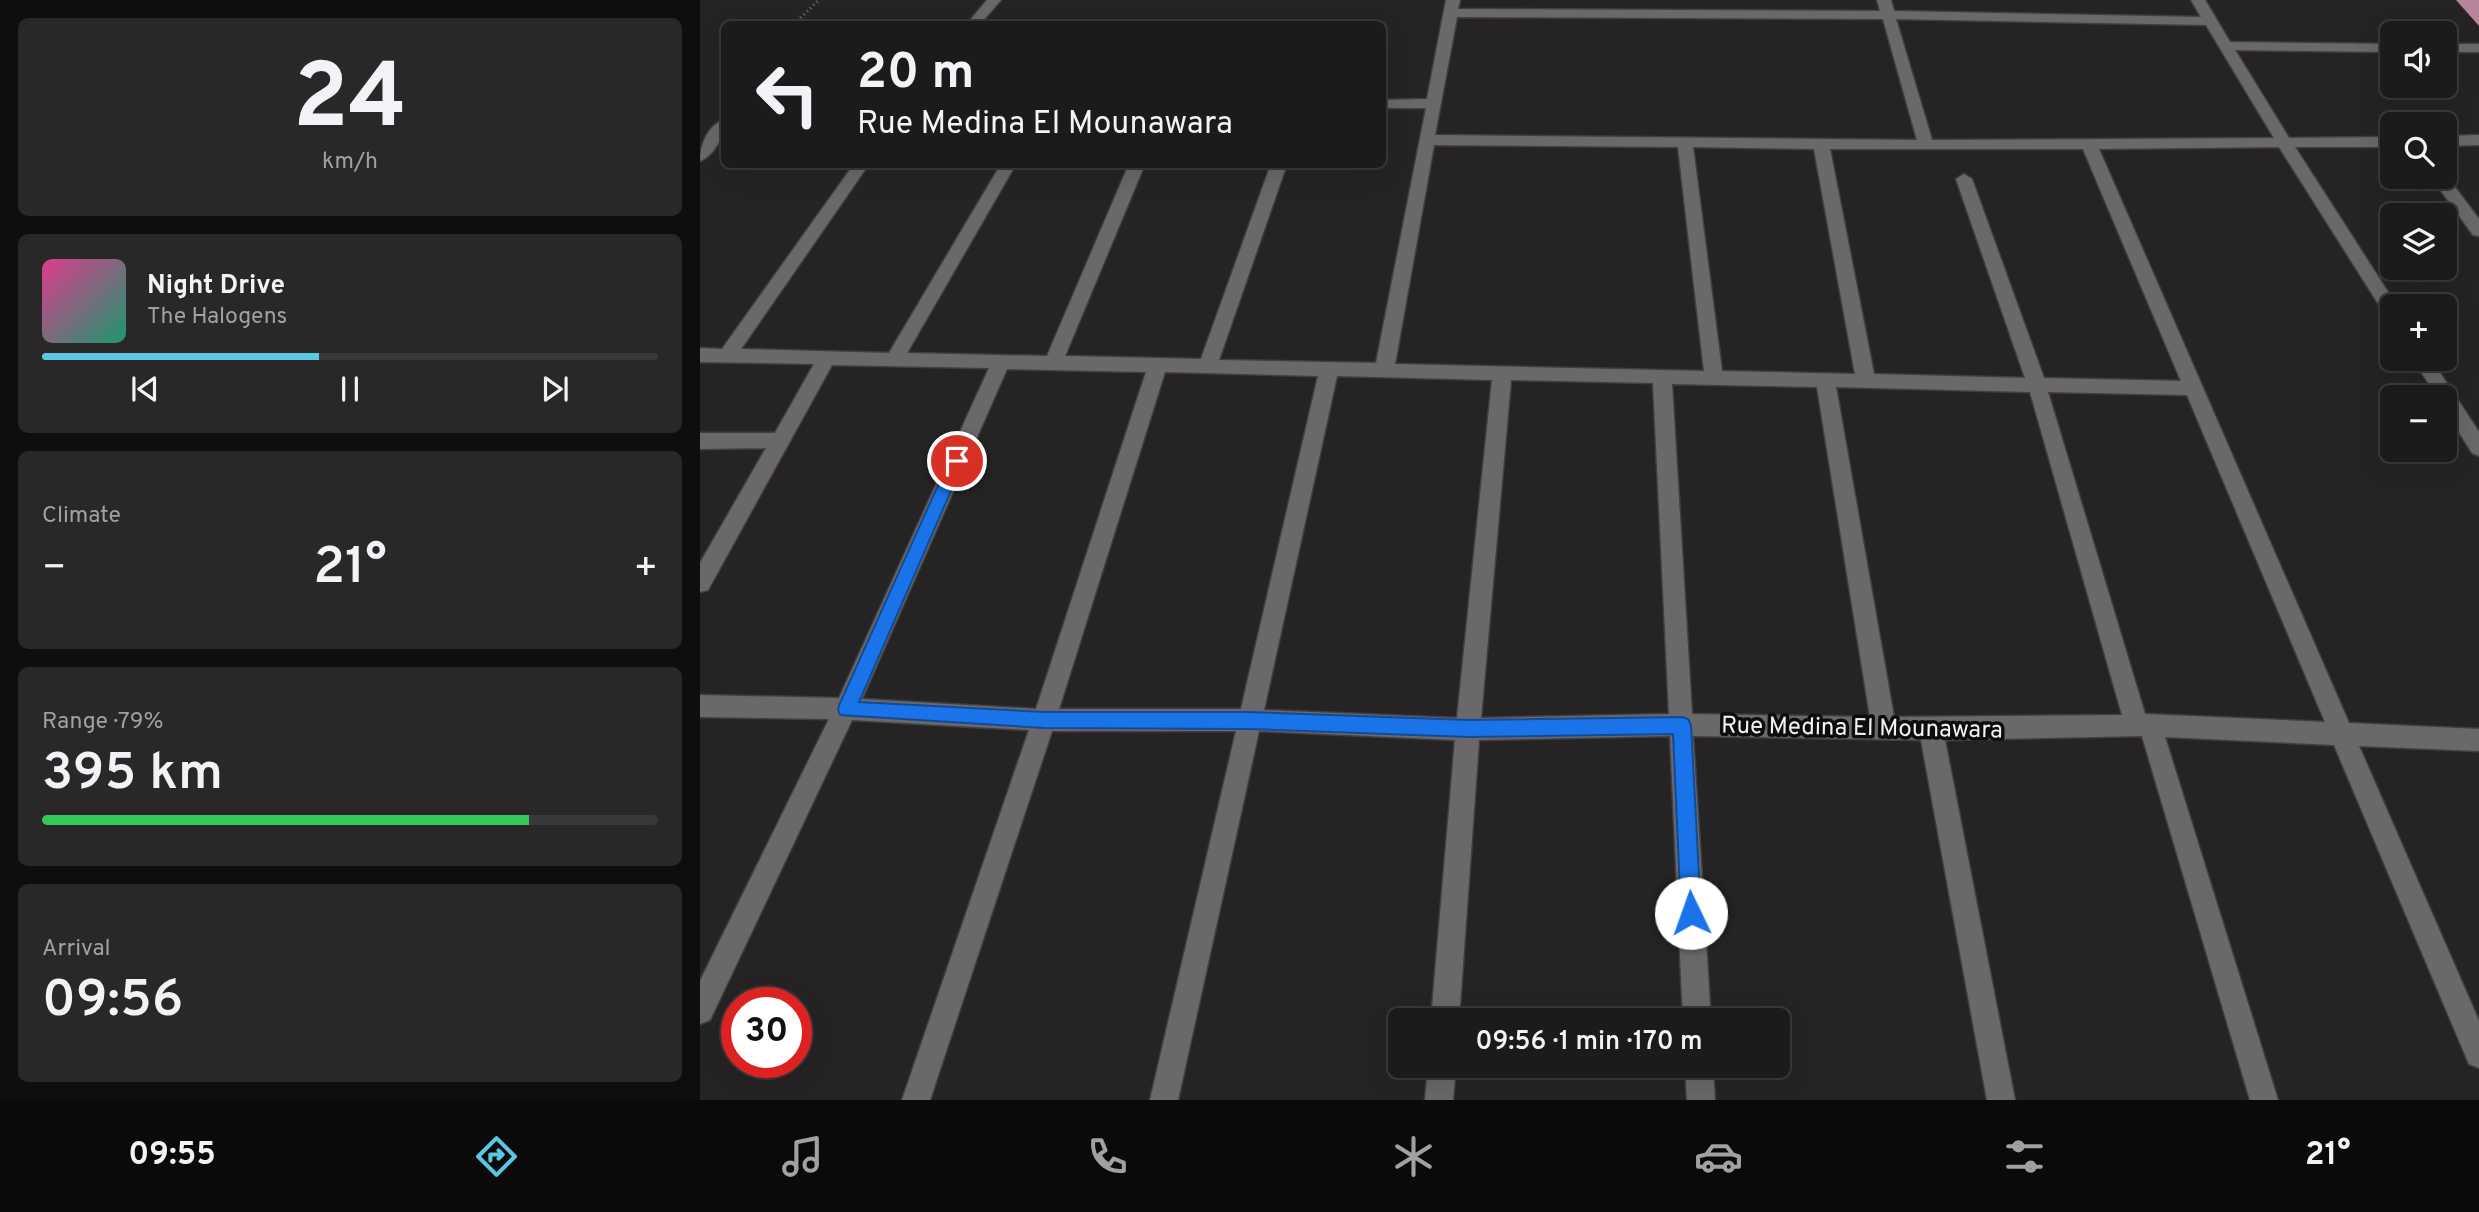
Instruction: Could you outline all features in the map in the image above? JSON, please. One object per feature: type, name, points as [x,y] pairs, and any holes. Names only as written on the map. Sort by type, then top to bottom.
[{"type":"street","points":[[976,21],[994,0]]},
{"type":"street","points":[[1884,0],[1926,145]]},
{"type":"street","points":[[2198,0],[2224,46],[2381,294]]},
{"type":"street","points":[[1384,371],[1452,7],[2210,21]]},
{"type":"street","points":[[2224,46],[2380,48]]},
{"type":"street","points":[[2457,48],[2479,48]]},
{"type":"street","points":[[1386,104],[1434,103]]},
{"type":"street","points":[[700,156],[721,128]]},
{"type":"street","points":[[1428,140],[1926,145],[2380,142]]},
{"type":"street","points":[[2457,141],[2479,140]]},
{"type":"street","points":[[1685,142],[1714,378]]},
{"type":"street","points":[[1821,144],[1866,381]]},
{"type":"street","points":[[2089,144],[2479,1054]]},
{"type":"street","points":[[727,356],[859,168]]},
{"type":"street","points":[[894,360],[1007,168]]},
{"type":"street","points":[[1054,362],[1135,168]]},
{"type":"street","points":[[1208,365],[1278,168]]},
{"type":"street","points":[[1964,179],[2037,385],[2143,726],[2264,1100]]},
{"type":"street","points":[[2448,189],[2479,231]]},
{"type":"street","points":[[700,355],[2193,388]]},
{"type":"street","points":[[702,576],[826,359]]},
{"type":"street","points":[[700,1010],[846,709],[1001,362]]},
{"type":"street","points":[[916,1100],[1044,720],[1157,364]]},
{"type":"street","points":[[1164,1100],[1329,369]]},
{"type":"street","points":[[2430,371],[2479,448]]},
{"type":"street","points":[[1446,1008],[1468,729],[1502,373]]},
{"type":"street","points":[[1661,377],[1696,1008]]},
{"type":"street","points":[[1825,380],[1884,729]]},
{"type":"street","points":[[700,441],[780,440]]},
{"type":"street","name":"Rue Medina El Mounawara","points":[[700,706],[846,709],[1044,720],[1248,720],[1468,729],[1682,725],[1884,729],[2143,726],[2479,740]]},
{"type":"street","points":[[1931,729],[2001,1100]]},
{"type":"street","points":[[1439,1100],[1441,1078]]},
{"type":"street","points":[[1700,1078],[1701,1100]]},
{"type":"path","points":[[797,21],[819,0]]},
{"type":"route","points":[[957,461],[846,709],[1044,720],[1248,720],[1468,729],[1682,725],[1691,913]]}]
